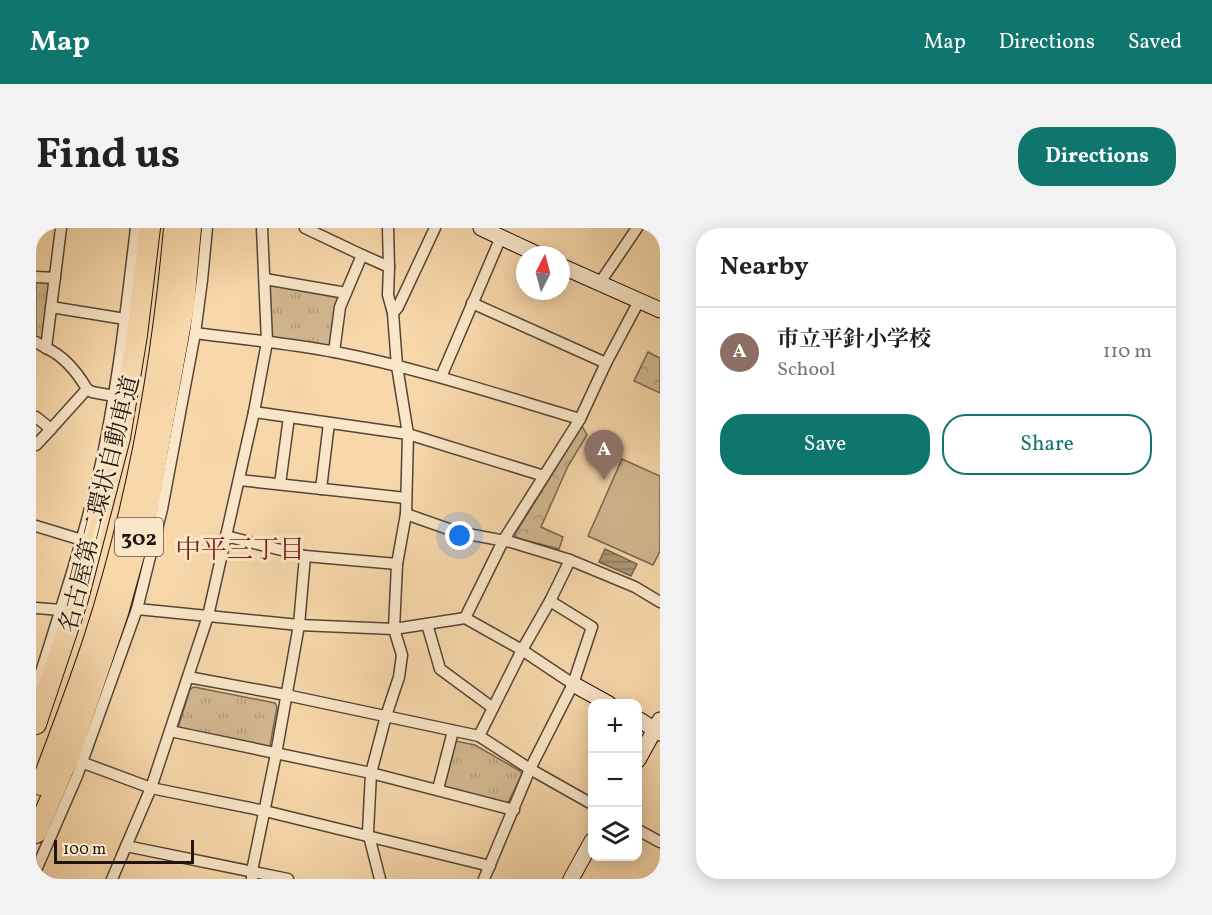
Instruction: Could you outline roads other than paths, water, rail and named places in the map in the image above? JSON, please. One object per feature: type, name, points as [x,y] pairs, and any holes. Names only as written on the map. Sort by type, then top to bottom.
[{"type":"highway","name":"302","points":[[36,724],[78,599],[120,438],[137,335],[150,228]]},
{"type":"highway","name":"名古屋第二環状自動車道","points":[[39,778],[82,638],[130,451],[146,362],[158,271],[161,228]]},
{"type":"highway","name":"名古屋第二環状自動車道","points":[[39,778],[94,639],[119,549],[142,454],[158,363],[171,273],[174,228]]},
{"type":"highway","name":"302","points":[[36,833],[69,756],[118,613],[148,505],[184,306],[191,228]]},
{"type":"street","points":[[61,228],[51,307],[41,345],[53,351],[76,371],[87,389],[114,396]]},
{"type":"street","points":[[36,688],[82,540],[98,476],[114,396],[136,228]]},
{"type":"street","points":[[36,870],[39,855],[77,776],[137,609],[162,509],[195,333],[207,228]]},
{"type":"street","points":[[112,879],[151,788],[208,616],[254,412],[267,342],[262,228]]},
{"type":"street","points":[[305,228],[389,267]]},
{"type":"street","points":[[380,879],[368,832],[371,773],[399,677],[402,656],[394,629],[397,564],[406,514],[408,434],[397,366],[393,312],[388,295],[388,228]]},
{"type":"street","points":[[393,312],[398,307],[435,228]]},
{"type":"street","points":[[481,228],[520,246]]},
{"type":"street","points":[[599,284],[637,228]]},
{"type":"street","points":[[441,377],[501,237]]},
{"type":"street","points":[[334,352],[340,308],[362,255]]},
{"type":"street","points":[[570,270],[660,310]]},
{"type":"street","points":[[36,277],[55,278]]},
{"type":"street","points":[[265,279],[346,293]]},
{"type":"street","points":[[465,618],[503,541],[580,419],[639,301]]},
{"type":"street","points":[[472,303],[606,363]]},
{"type":"street","points":[[51,307],[125,319]]},
{"type":"street","points":[[195,333],[334,352],[397,366],[580,419]]},
{"type":"street","points":[[36,446],[87,389]]},
{"type":"street","points":[[254,412],[408,434],[544,476]]},
{"type":"street","points":[[36,417],[51,429]]},
{"type":"street","points":[[280,484],[289,417]]},
{"type":"street","points":[[321,489],[329,423]]},
{"type":"street","points":[[239,480],[406,498]]},
{"type":"street","points":[[406,514],[457,532],[503,541],[570,560],[635,587],[660,602]]},
{"type":"street","points":[[36,525],[82,540]]},
{"type":"street","points":[[226,536],[305,556],[397,564]]},
{"type":"street","points":[[252,875],[299,625],[305,556]]},
{"type":"street","points":[[479,736],[570,560]]},
{"type":"street","points":[[483,879],[530,769],[573,684],[592,627],[550,601]]},
{"type":"street","points":[[36,608],[61,610]]},
{"type":"street","points":[[137,609],[299,625],[394,629],[465,618],[522,650],[600,699]]},
{"type":"street","points":[[427,624],[440,669],[493,708]]},
{"type":"street","points":[[188,677],[286,695],[479,736],[530,769],[588,802]]},
{"type":"street","points":[[642,721],[658,728],[642,754]]},
{"type":"street","points":[[170,731],[371,773],[514,810]]},
{"type":"street","points":[[438,789],[453,731]]},
{"type":"street","points":[[81,762],[151,788],[265,811],[490,866]]},
{"type":"street","points":[[642,832],[660,842]]},
{"type":"street","points":[[126,846],[252,875],[288,879]]},
{"type":"street","points":[[571,879],[588,848]]},
{"type":"place","name":"市立平針小学校","points":[[604,480]]},
{"type":"district","name":"中平三丁目","points":[[240,549]]}]
